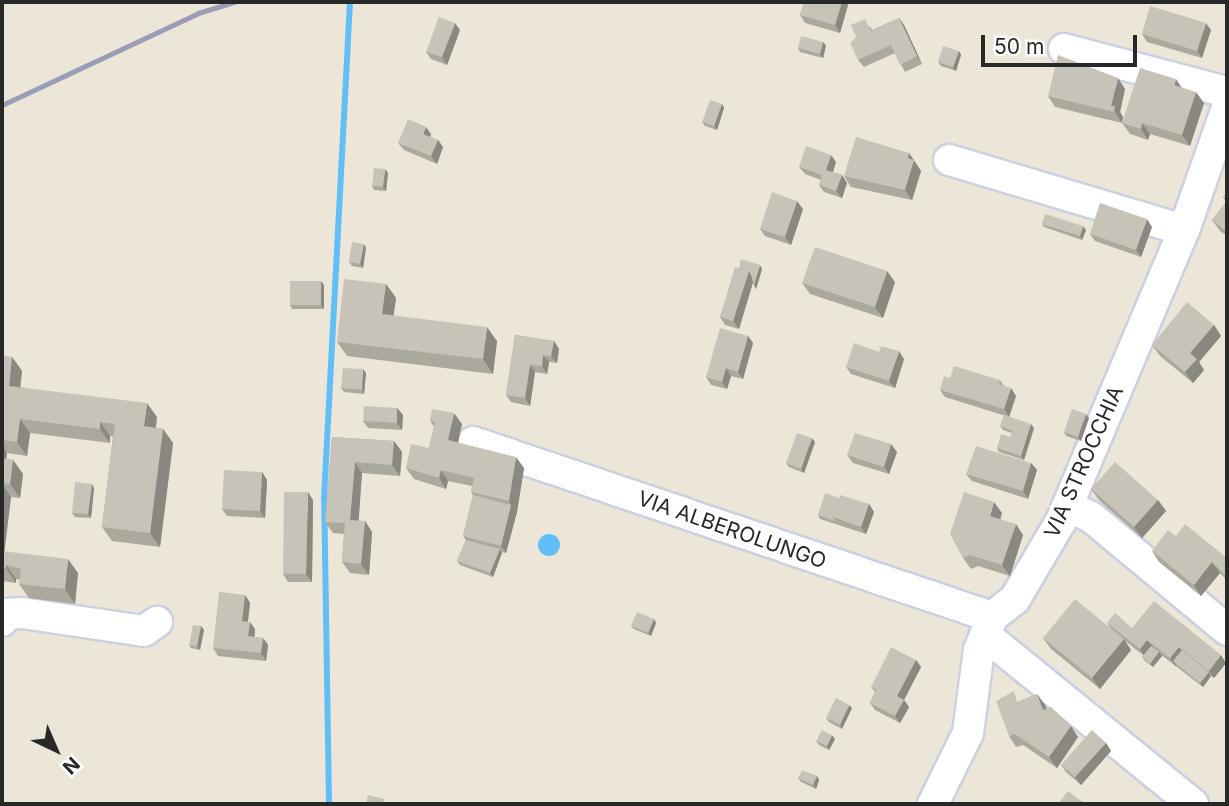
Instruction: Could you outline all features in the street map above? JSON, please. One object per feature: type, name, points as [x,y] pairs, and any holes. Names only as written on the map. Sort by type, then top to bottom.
[{"type":"street","points":[[1064,49],[1227,92]]},
{"type":"street","name":"VIA STROCCHIA","points":[[989,626],[1015,599],[1068,506],[1184,230],[1227,108]]},
{"type":"street","points":[[949,159],[1184,230]]},
{"type":"street","name":"VIA ALBEROLUNGO","points":[[472,442],[989,626]]},
{"type":"street","points":[[1068,506],[1091,517],[1227,630]]},
{"type":"street","points":[[2,621],[7,614],[22,613],[144,631],[158,622]]},
{"type":"street","points":[[933,804],[968,733],[989,626],[1194,804]]},
{"type":"water","points":[[549,534],[557,537],[560,545],[557,553],[549,556],[541,553],[538,545],[541,537]]},
{"type":"building","points":[[804,2],[842,2],[835,25],[800,15]]},
{"type":"building","points":[[1150,6],[1206,23],[1197,51],[1142,34]]},
{"type":"building","points":[[439,17],[455,23],[442,57],[426,52]]},
{"type":"building","points":[[899,18],[917,56],[900,65],[891,45],[858,60],[850,43],[856,37],[851,25],[865,19],[871,31]]},
{"type":"building","points":[[801,36],[823,42],[820,54],[798,48]]},
{"type":"building","points":[[943,46],[959,51],[953,67],[938,62]]},
{"type":"building","points":[[1058,55],[1118,78],[1111,106],[1115,106],[1114,112],[1048,96]]},
{"type":"building","points":[[1140,68],[1176,79],[1174,85],[1196,92],[1182,135],[1142,123],[1141,129],[1122,123]]},
{"type":"building","points":[[710,100],[722,104],[714,126],[702,122]]},
{"type":"building","points":[[408,119],[426,127],[423,134],[438,140],[431,156],[398,143]]},
{"type":"building","points":[[856,137],[909,153],[907,158],[914,160],[905,190],[844,176]]},
{"type":"building","points":[[806,146],[831,155],[826,170],[842,175],[836,191],[819,185],[822,175],[799,167]]},
{"type":"building","points":[[374,168],[385,169],[383,187],[372,186]]},
{"type":"building","points":[[772,192],[797,201],[785,237],[760,229]]},
{"type":"building","points":[[1227,201],[1227,232],[1212,220]]},
{"type":"building","points":[[1100,203],[1147,219],[1136,250],[1090,234]]},
{"type":"building","points":[[1045,214],[1083,226],[1080,236],[1042,224]]},
{"type":"building","points":[[352,242],[364,244],[360,264],[349,262]]},
{"type":"building","points":[[815,247],[887,271],[875,307],[802,283]]},
{"type":"building","points":[[741,259],[760,265],[754,285],[749,271],[739,268]]},
{"type":"building","points":[[735,267],[749,271],[733,321],[720,317]]},
{"type":"building","points":[[344,279],[386,284],[382,314],[487,327],[483,359],[337,342]]},
{"type":"building","points":[[290,281],[321,281],[321,305],[290,305]]},
{"type":"building","points":[[1187,302],[1214,325],[1190,353],[1197,359],[1185,372],[1152,345]]},
{"type":"building","points":[[720,328],[748,336],[738,372],[726,368],[722,382],[706,377]]},
{"type":"building","points":[[515,335],[554,341],[551,356],[543,355],[542,366],[530,365],[525,398],[506,395]]},
{"type":"building","points":[[854,343],[879,352],[881,346],[899,351],[889,381],[846,367]]},
{"type":"building","points":[[2,356],[12,357],[9,386],[147,403],[144,426],[163,429],[150,533],[102,527],[115,424],[100,422],[100,429],[20,419],[17,442],[2,440]]},
{"type":"building","points":[[954,366],[1000,380],[999,384],[1011,388],[1004,409],[940,390],[944,376],[950,378]]},
{"type":"building","points":[[343,368],[363,369],[362,390],[341,388]]},
{"type":"building","points":[[364,406],[397,408],[397,423],[363,421]]},
{"type":"building","points":[[432,409],[454,413],[448,440],[516,457],[509,501],[471,492],[474,478],[441,470],[439,478],[406,468],[411,444],[429,448],[435,422],[430,420]]},
{"type":"building","points":[[1072,409],[1086,414],[1078,437],[1064,432]]},
{"type":"building","points":[[1004,415],[1031,424],[1021,456],[997,448],[1001,434],[1011,437],[1013,431],[1000,426]]},
{"type":"building","points":[[797,433],[812,438],[801,469],[786,463]]},
{"type":"building","points":[[855,433],[891,444],[884,467],[847,455]]},
{"type":"building","points":[[332,437],[394,441],[392,465],[355,462],[350,520],[365,521],[361,564],[342,562],[345,523],[325,522]]},
{"type":"building","points":[[976,446],[1031,463],[1023,491],[966,474]]},
{"type":"building","points":[[2,458],[13,460],[10,484],[2,483]]},
{"type":"building","points":[[1115,462],[1158,500],[1134,527],[1091,489]]},
{"type":"building","points":[[224,470],[262,472],[260,511],[222,509]]},
{"type":"building","points":[[75,482],[92,484],[88,514],[72,513]]},
{"type":"building","points":[[284,492],[308,492],[306,574],[283,574]]},
{"type":"building","points":[[964,492],[994,502],[990,516],[1016,524],[1002,565],[970,555],[963,558],[950,534]]},
{"type":"building","points":[[825,493],[839,498],[833,517],[835,521],[818,515]]},
{"type":"building","points":[[473,495],[511,505],[501,546],[463,536]]},
{"type":"building","points":[[840,495],[869,504],[861,527],[833,517]]},
{"type":"building","points":[[1185,524],[1227,558],[1227,577],[1212,562],[1194,585],[1152,551],[1168,530],[1176,536]]},
{"type":"building","points":[[466,540],[500,549],[490,573],[457,561]]},
{"type":"building","points":[[2,551],[68,559],[65,589],[19,584],[21,569],[6,565],[6,568],[2,568]]},
{"type":"building","points":[[219,592],[245,595],[242,621],[250,622],[248,636],[263,638],[261,653],[213,648]]},
{"type":"building","points":[[1075,599],[1124,639],[1092,678],[1043,638]]},
{"type":"building","points":[[1154,601],[1221,655],[1209,671],[1179,647],[1170,658],[1147,640],[1140,649],[1107,623],[1115,613],[1132,628]]},
{"type":"building","points":[[637,612],[654,619],[648,633],[631,626]]},
{"type":"building","points":[[193,625],[201,626],[197,646],[189,645]]},
{"type":"building","points":[[1151,646],[1159,652],[1150,664],[1142,657]]},
{"type":"building","points":[[891,647],[916,660],[897,696],[904,700],[895,716],[870,703],[876,690],[871,687]]},
{"type":"building","points":[[1182,650],[1209,672],[1200,683],[1173,661]]},
{"type":"building","points":[[1014,691],[1017,702],[1037,694],[1043,710],[1051,707],[1071,726],[1049,757],[1015,734],[1009,736],[996,701]]},
{"type":"building","points":[[836,698],[849,705],[840,725],[826,718]]},
{"type":"building","points":[[822,730],[832,735],[827,746],[816,741]]},
{"type":"building","points":[[1092,730],[1106,743],[1075,777],[1061,765]]},
{"type":"building","points":[[802,770],[817,776],[813,785],[798,778]]},
{"type":"building","points":[[1068,791],[1085,804],[1058,804]]},
{"type":"building","points":[[368,795],[384,799],[383,804],[366,804]]},
{"type":"waterway","points":[[329,804],[324,498],[350,2]]},
{"type":"railway","points":[[2,105],[198,13],[234,2]]}]
